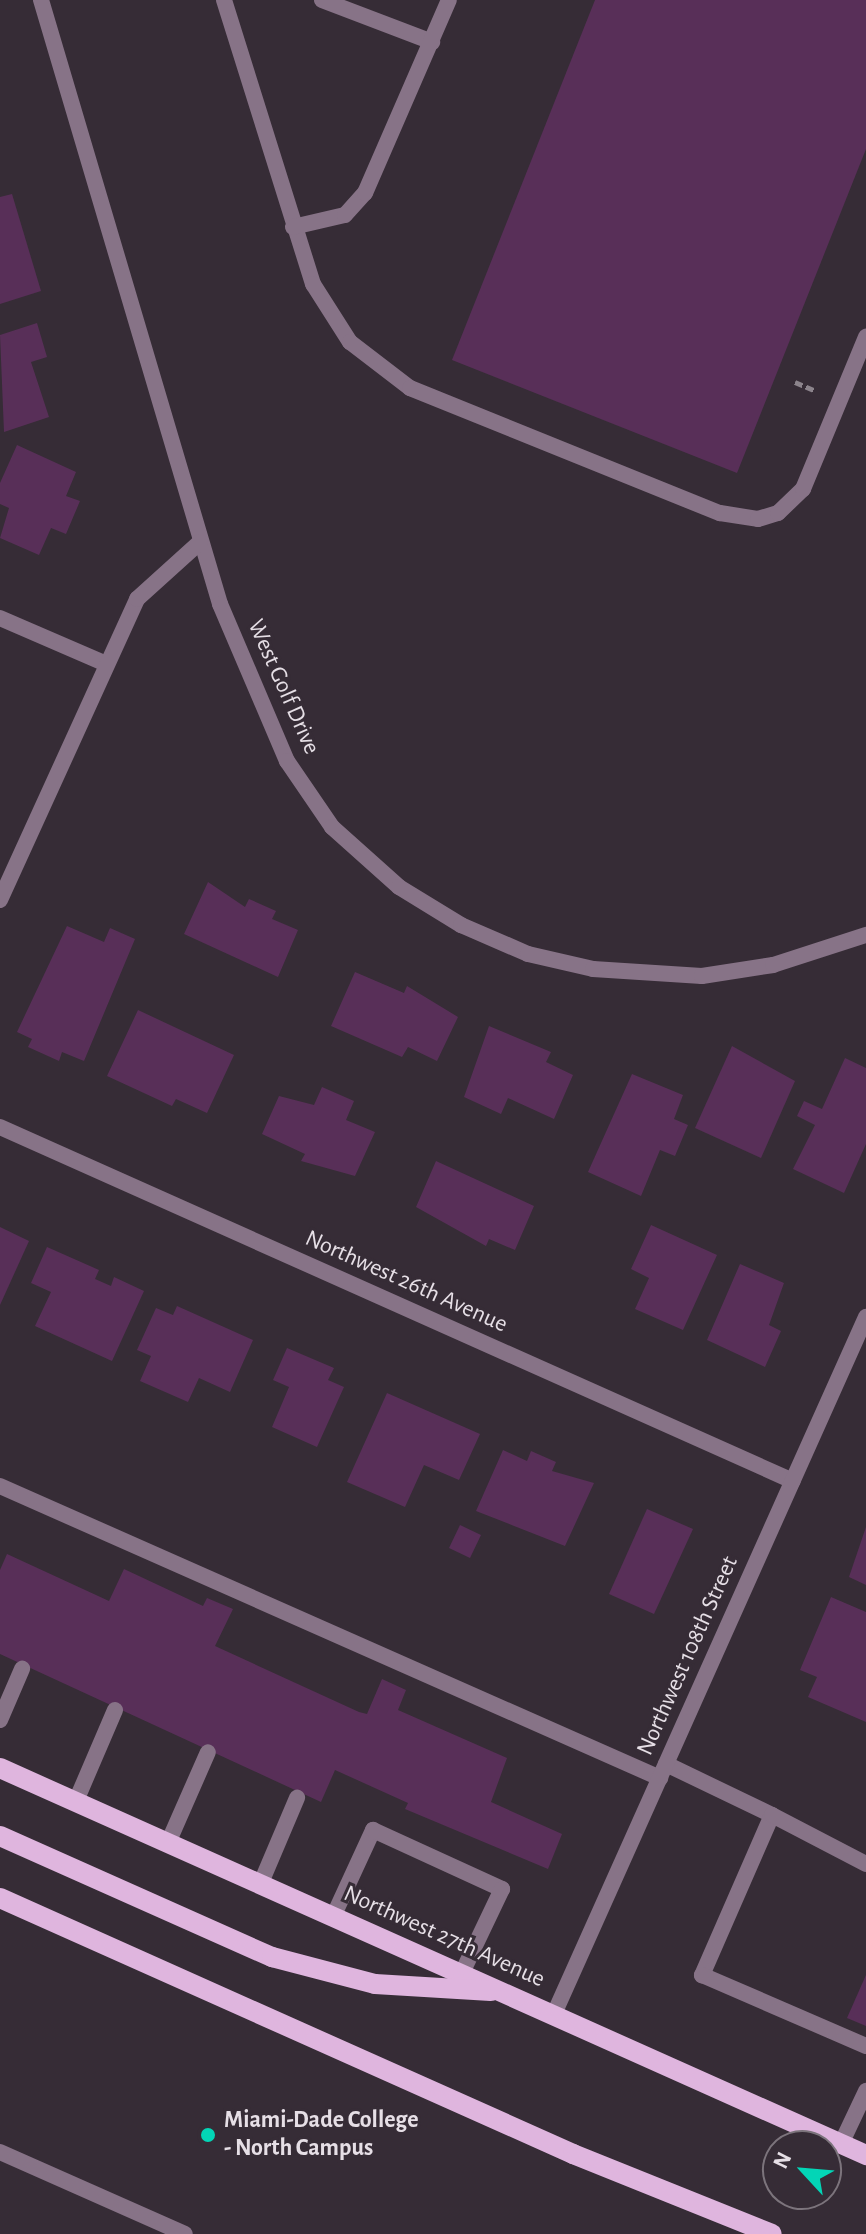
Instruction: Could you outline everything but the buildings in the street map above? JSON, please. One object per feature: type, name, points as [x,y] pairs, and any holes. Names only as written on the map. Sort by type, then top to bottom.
[{"type":"main road","name":"Northwest 27th Avenue","points":[[0,1768],[810,2130]]},
{"type":"main road","points":[[0,1836],[272,1957],[375,1984],[503,1992]]},
{"type":"main road","points":[[0,1898],[573,2154],[772,2234]]},
{"type":"main road","name":"Northwest 27th Avenue","points":[[842,2144],[866,2155]]},
{"type":"street","name":"West Golf Drive","points":[[41,0],[200,542],[265,715],[306,793],[366,859],[427,906],[528,954],[668,978],[773,965],[866,935]]},
{"type":"street","points":[[224,0],[293,227],[327,312],[393,378],[732,516],[768,517],[803,489],[866,337]]},
{"type":"street","points":[[322,0],[432,42]]},
{"type":"street","points":[[293,227],[345,215],[365,193],[449,0]]},
{"type":"street","points":[[0,900],[104,663],[137,599],[200,542]]},
{"type":"street","points":[[0,618],[104,663]]},
{"type":"street","name":"Northwest 26th Avenue","points":[[0,1127],[793,1481]]},
{"type":"street","name":"Northwest 108th Street","points":[[554,2014],[866,1317]]},
{"type":"street","points":[[0,1486],[772,1815],[866,1864]]},
{"type":"street","points":[[0,1720],[22,1669]]},
{"type":"street","points":[[76,1801],[115,1710]]},
{"type":"street","points":[[168,1843],[208,1752]]},
{"type":"street","points":[[260,1885],[297,1798]]},
{"type":"street","points":[[772,1815],[702,1975],[866,2046]]},
{"type":"street","points":[[333,1917],[373,1830],[502,1889],[462,1973]]},
{"type":"street","points":[[842,2142],[866,2091]]},
{"type":"street","points":[[0,2152],[185,2234]]},
{"type":"path","points":[[795,382],[822,393]]},
{"type":"place","name":"Miami-Dade College - North Campus","points":[[208,2135]]}]
